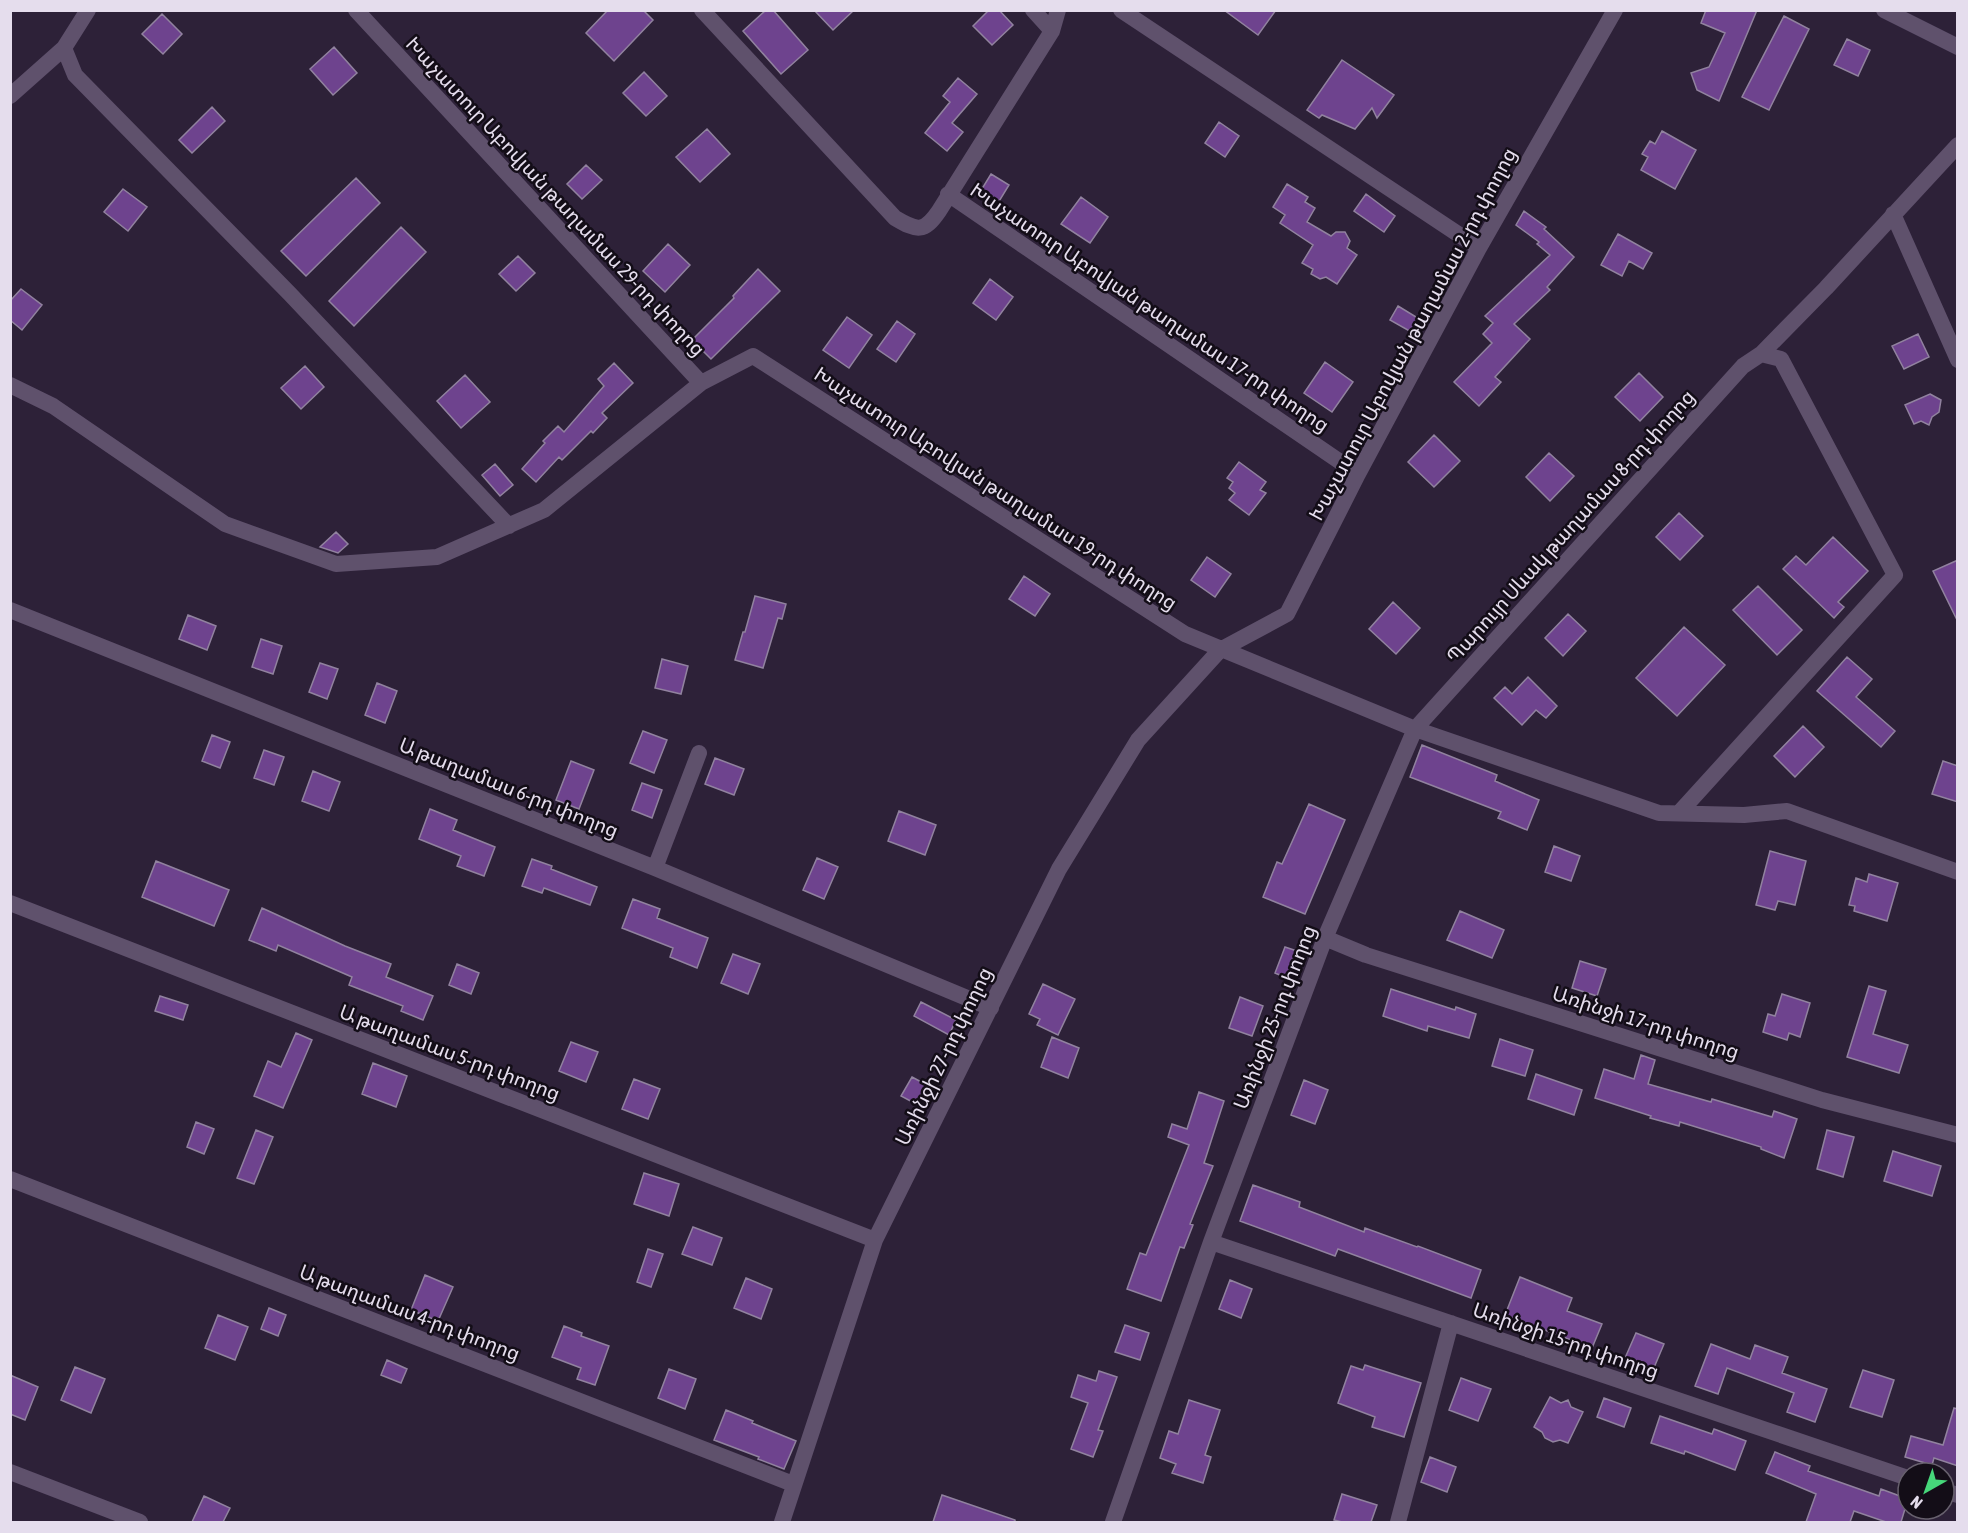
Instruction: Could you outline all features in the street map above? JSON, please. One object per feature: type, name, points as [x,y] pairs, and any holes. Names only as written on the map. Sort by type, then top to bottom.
[{"type":"street","points":[[10,96],[64,48],[88,10]]},
{"type":"street","name":"Խաչատուր Աբովյան թաղամաս 29-րդ փողոց","points":[[356,10],[701,383]]},
{"type":"street","points":[[702,10],[895,218],[910,227],[921,229],[931,224],[1052,31],[1058,10]]},
{"type":"street","points":[[1033,10],[1052,31]]},
{"type":"street","points":[[1121,10],[1479,248]]},
{"type":"street","points":[[1884,10],[1958,47]]},
{"type":"street","name":"Խաչատուր Աբովյան թաղամաս 2-րդ փողոց","points":[[1220,650],[1287,614],[1358,474],[1608,13]]},
{"type":"street","points":[[64,48],[75,75],[290,294],[509,526]]},
{"type":"street","points":[[1958,145],[1893,214],[1958,360]]},
{"type":"street","name":"Խաչատուր Աբովյան թաղամաս 17-րդ փողոց","points":[[948,194],[1358,474]]},
{"type":"street","name":"Պարույր Սևակ թաղամաս 8-րդ փողոց","points":[[1414,729],[1743,366],[1761,354],[1842,272],[1893,214]]},
{"type":"street","points":[[1679,813],[1895,575],[1781,359],[1761,354]]},
{"type":"street","name":"Խաչատուր Աբովյան թաղամաս 19-րդ փողոց","points":[[701,383],[753,356],[1185,634],[1220,650]]},
{"type":"street","points":[[10,384],[53,406],[225,524],[336,564],[437,557],[544,510],[701,383]]},
{"type":"street","name":"Ա թաղամաս 6-րդ փողոց","points":[[10,610],[655,868],[991,1008]]},
{"type":"street","points":[[1220,650],[1414,729],[1659,813],[1744,815],[1787,811],[1958,872]]},
{"type":"street","name":"Առինջի 27-րդ փողոց","points":[[782,1522],[875,1240],[1059,869],[1138,740],[1220,650]]},
{"type":"street","name":"Առինջի 25-րդ փողոց","points":[[1113,1522],[1211,1242],[1325,938],[1414,729]]},
{"type":"street","points":[[655,868],[699,753]]},
{"type":"street","name":"Ա թաղամաս 5-րդ փողոց","points":[[10,903],[875,1240]]},
{"type":"street","name":"Առինջի 17-րդ փողոց","points":[[1325,938],[1366,955],[1822,1100],[1958,1135]]},
{"type":"street","name":"Ա թաղամաս 4-րդ փողոց","points":[[10,1179],[793,1484]]},
{"type":"street","name":"Առինջի 15-րդ փողոց","points":[[1211,1242],[1896,1474]]},
{"type":"street","points":[[1398,1522],[1451,1323]]},
{"type":"street","points":[[10,1472],[140,1522]]},
{"type":"building","points":[[608,10],[643,10],[653,20],[614,61],[586,33]]},
{"type":"building","points":[[766,10],[773,10],[808,50],[781,74],[743,31]]},
{"type":"building","points":[[814,10],[854,10],[833,30]]},
{"type":"building","points":[[989,10],[999,10],[1013,25],[992,45],[973,26]]},
{"type":"building","points":[[1224,10],[1276,10],[1258,35]]},
{"type":"building","points":[[1706,10],[1757,10],[1719,101],[1697,90],[1691,73],[1709,67],[1725,33],[1701,23]]},
{"type":"building","points":[[162,14],[182,34],[163,54],[142,34]]},
{"type":"building","points":[[1784,16],[1809,29],[1769,110],[1742,97]]},
{"type":"building","points":[[1847,39],[1870,50],[1858,76],[1834,65]]},
{"type":"building","points":[[334,47],[357,73],[333,95],[310,69]]},
{"type":"building","points":[[1342,60],[1394,95],[1377,118],[1372,108],[1355,129],[1322,115],[1319,118],[1307,110]]},
{"type":"building","points":[[644,72],[667,96],[646,116],[623,93]]},
{"type":"building","points":[[958,78],[977,94],[952,123],[963,132],[947,151],[925,133],[950,102],[943,96]]},
{"type":"building","points":[[212,107],[225,121],[192,153],[179,140]]},
{"type":"building","points":[[1219,122],[1239,136],[1225,157],[1205,143]]},
{"type":"building","points":[[707,129],[730,154],[700,182],[676,157]]},
{"type":"building","points":[[1662,131],[1696,150],[1675,189],[1641,170],[1648,157],[1642,154],[1650,141],[1655,144]]},
{"type":"building","points":[[586,165],[602,180],[582,199],[567,184]]},
{"type":"building","points":[[991,174],[1009,185],[998,203],[980,192]]},
{"type":"building","points":[[356,178],[380,203],[306,276],[281,251]]},
{"type":"building","points":[[1287,184],[1308,197],[1305,202],[1315,208],[1307,222],[1331,236],[1336,232],[1345,232],[1350,241],[1347,248],[1357,255],[1337,284],[1326,277],[1320,279],[1311,274],[1313,269],[1302,263],[1313,245],[1280,223],[1285,215],[1273,207]]},
{"type":"building","points":[[123,189],[147,207],[128,231],[104,212]]},
{"type":"building","points":[[1366,194],[1395,216],[1384,232],[1354,211]]},
{"type":"building","points":[[1081,197],[1108,217],[1090,243],[1061,224]]},
{"type":"building","points":[[1524,211],[1546,227],[1544,229],[1574,257],[1547,287],[1550,290],[1514,324],[1530,339],[1495,377],[1501,382],[1479,406],[1454,382],[1492,343],[1483,334],[1493,323],[1485,316],[1550,255],[1537,244],[1539,242],[1516,225]]},
{"type":"building","points":[[401,227],[426,252],[354,326],[329,301]]},
{"type":"building","points":[[1618,234],[1652,253],[1643,269],[1629,261],[1622,276],[1601,265]]},
{"type":"building","points":[[668,244],[690,265],[665,292],[643,271]]},
{"type":"building","points":[[518,256],[535,273],[516,291],[499,274]]},
{"type":"building","points":[[758,269],[780,291],[711,359],[692,340],[734,298],[733,296]]},
{"type":"building","points":[[990,279],[1013,297],[996,320],[973,303]]},
{"type":"building","points":[[21,289],[42,305],[22,330],[10,320],[10,301]]},
{"type":"building","points":[[1398,306],[1421,320],[1413,333],[1390,320]]},
{"type":"building","points":[[847,317],[872,335],[849,368],[823,350]]},
{"type":"building","points":[[897,321],[915,334],[896,362],[877,349]]},
{"type":"building","points":[[1918,334],[1929,357],[1904,369],[1892,346]]},
{"type":"building","points":[[1325,362],[1353,382],[1332,412],[1304,393]]},
{"type":"building","points":[[614,363],[633,383],[602,413],[607,418],[593,433],[591,431],[562,460],[559,457],[536,482],[522,469],[545,443],[543,441],[558,426],[564,432],[604,386],[598,379]]},
{"type":"building","points":[[305,366],[324,387],[301,409],[281,388]]},
{"type":"building","points":[[1639,373],[1663,397],[1640,421],[1615,397]]},
{"type":"building","points":[[465,375],[490,402],[461,428],[437,401]]},
{"type":"building","points":[[1930,394],[1941,400],[1939,412],[1932,417],[1929,425],[1921,421],[1914,424],[1905,405]]},
{"type":"building","points":[[1434,435],[1460,461],[1434,487],[1408,462]]},
{"type":"building","points":[[1549,453],[1574,476],[1550,501],[1526,477]]},
{"type":"building","points":[[1239,462],[1266,482],[1260,490],[1266,493],[1249,515],[1229,500],[1235,493],[1229,488],[1233,482],[1227,478]]},
{"type":"building","points":[[495,464],[513,485],[500,496],[482,475]]},
{"type":"building","points":[[1679,513],[1703,536],[1680,560],[1656,537]]},
{"type":"building","points":[[336,532],[348,544],[338,553],[320,547]]},
{"type":"building","points":[[1833,537],[1868,571],[1838,602],[1844,607],[1834,618],[1783,569],[1796,556],[1806,565]]},
{"type":"building","points":[[1207,557],[1231,574],[1215,597],[1191,580]]},
{"type":"building","points":[[1958,560],[1958,622],[1933,571]]},
{"type":"building","points":[[1024,576],[1050,594],[1035,616],[1009,599]]},
{"type":"building","points":[[1758,586],[1802,630],[1777,655],[1733,610]]},
{"type":"building","points":[[755,596],[786,604],[782,619],[778,618],[763,668],[735,660]]},
{"type":"building","points":[[1393,602],[1420,628],[1396,654],[1369,629]]},
{"type":"building","points":[[1568,614],[1586,631],[1563,656],[1545,638]]},
{"type":"building","points":[[188,615],[216,626],[207,650],[179,639]]},
{"type":"building","points":[[1684,627],[1725,665],[1677,716],[1636,678]]},
{"type":"building","points":[[261,639],[282,646],[273,674],[252,667]]},
{"type":"building","points":[[1847,657],[1872,679],[1856,697],[1895,731],[1881,747],[1817,691]]},
{"type":"building","points":[[662,659],[688,666],[681,694],[655,688]]},
{"type":"building","points":[[320,663],[338,669],[327,699],[309,692]]},
{"type":"building","points":[[1528,677],[1557,706],[1546,718],[1536,710],[1522,725],[1494,698],[1505,687],[1512,694]]},
{"type":"building","points":[[377,683],[397,691],[385,723],[365,715]]},
{"type":"building","points":[[1803,726],[1824,747],[1795,777],[1774,756]]},
{"type":"building","points":[[643,731],[667,740],[654,773],[630,763]]},
{"type":"building","points":[[212,735],[230,742],[220,768],[202,761]]},
{"type":"building","points":[[1422,745],[1497,775],[1495,781],[1539,800],[1527,830],[1498,818],[1501,812],[1410,777]]},
{"type":"building","points":[[264,750],[284,757],[274,785],[254,778]]},
{"type":"building","points":[[715,758],[744,769],[734,795],[705,784]]},
{"type":"building","points":[[571,761],[594,770],[579,809],[556,800]]},
{"type":"building","points":[[1943,761],[1958,766],[1958,802],[1932,794]]},
{"type":"building","points":[[313,771],[340,782],[329,811],[302,801]]},
{"type":"building","points":[[642,783],[662,790],[652,818],[632,810]]},
{"type":"building","points":[[1309,804],[1345,820],[1305,914],[1263,897],[1277,862],[1282,864]]},
{"type":"building","points":[[430,809],[457,820],[453,830],[495,847],[484,876],[457,866],[461,856],[419,839]]},
{"type":"building","points":[[899,811],[936,825],[925,855],[888,841]]},
{"type":"building","points":[[1554,846],[1580,856],[1571,881],[1545,872]]},
{"type":"building","points":[[1770,851],[1806,861],[1795,905],[1778,901],[1775,910],[1756,905]]},
{"type":"building","points":[[817,858],[838,867],[824,899],[803,890]]},
{"type":"building","points":[[532,859],[597,887],[590,905],[544,888],[542,893],[522,886]]},
{"type":"building","points":[[156,861],[229,890],[214,926],[142,897]]},
{"type":"building","points":[[1869,874],[1898,883],[1887,921],[1854,911],[1855,906],[1849,905],[1856,878],[1867,882]]},
{"type":"building","points":[[633,899],[660,909],[657,918],[708,938],[697,968],[670,957],[673,948],[622,928]]},
{"type":"building","points":[[262,908],[345,946],[391,964],[386,977],[433,996],[423,1020],[401,1011],[403,1006],[349,985],[352,977],[278,945],[276,951],[249,940]]},
{"type":"building","points":[[1460,911],[1504,930],[1492,958],[1447,940]]},
{"type":"building","points":[[1285,947],[1300,952],[1289,979],[1275,973]]},
{"type":"building","points":[[733,954],[760,964],[748,994],[721,983]]},
{"type":"building","points":[[1580,961],[1606,969],[1597,996],[1572,988]]},
{"type":"building","points":[[457,964],[479,973],[471,994],[449,985]]},
{"type":"building","points":[[1043,984],[1075,999],[1058,1035],[1037,1025],[1040,1019],[1029,1014]]},
{"type":"building","points":[[1869,986],[1886,991],[1873,1034],[1908,1045],[1899,1073],[1847,1057]]},
{"type":"building","points":[[1391,989],[1455,1010],[1456,1007],[1476,1014],[1469,1038],[1428,1026],[1427,1031],[1383,1016]]},
{"type":"building","points":[[1782,994],[1810,1003],[1800,1037],[1789,1033],[1787,1040],[1763,1032],[1768,1014],[1775,1016]]},
{"type":"building","points":[[160,996],[188,1005],[183,1020],[155,1011]]},
{"type":"building","points":[[1240,997],[1263,1006],[1252,1036],[1229,1028]]},
{"type":"building","points":[[921,1002],[956,1020],[949,1035],[914,1016]]},
{"type":"building","points":[[296,1033],[312,1040],[283,1108],[254,1096],[268,1061],[281,1067]]},
{"type":"building","points":[[1052,1037],[1079,1048],[1068,1078],[1041,1067]]},
{"type":"building","points":[[1500,1039],[1533,1050],[1525,1076],[1492,1066]]},
{"type":"building","points":[[571,1042],[598,1052],[586,1082],[559,1071]]},
{"type":"building","points":[[1641,1055],[1655,1060],[1648,1084],[1711,1102],[1712,1099],[1772,1117],[1774,1111],[1797,1119],[1784,1158],[1761,1149],[1761,1147],[1680,1122],[1679,1126],[1650,1118],[1651,1116],[1595,1098],[1604,1069],[1634,1079]]},
{"type":"building","points":[[373,1063],[407,1076],[396,1107],[362,1094]]},
{"type":"building","points":[[1536,1074],[1582,1090],[1574,1115],[1528,1099]]},
{"type":"building","points":[[912,1077],[927,1085],[916,1104],[901,1096]]},
{"type":"building","points":[[634,1079],[660,1089],[648,1119],[622,1109]]},
{"type":"building","points":[[1304,1080],[1328,1090],[1315,1124],[1291,1115]]},
{"type":"building","points":[[1199,1092],[1224,1101],[1204,1163],[1213,1166],[1190,1224],[1193,1225],[1184,1248],[1180,1247],[1161,1301],[1127,1289],[1140,1253],[1146,1255],[1189,1145],[1168,1137],[1172,1124],[1187,1129]]},
{"type":"building","points":[[196,1122],[214,1129],[204,1154],[187,1147]]},
{"type":"building","points":[[256,1130],[273,1137],[254,1184],[237,1178]]},
{"type":"building","points":[[1827,1130],[1854,1137],[1843,1177],[1817,1169]]},
{"type":"building","points":[[1893,1151],[1941,1166],[1932,1196],[1884,1181]]},
{"type":"building","points":[[644,1173],[679,1184],[669,1216],[634,1204]]},
{"type":"building","points":[[1253,1185],[1300,1202],[1299,1207],[1364,1232],[1365,1228],[1481,1270],[1471,1298],[1338,1249],[1335,1256],[1240,1221]]},
{"type":"building","points":[[693,1227],[722,1238],[712,1265],[682,1254]]},
{"type":"building","points":[[648,1249],[663,1254],[651,1287],[637,1282]]},
{"type":"building","points":[[425,1275],[453,1287],[438,1321],[411,1310]]},
{"type":"building","points":[[1520,1277],[1572,1298],[1567,1311],[1602,1324],[1592,1348],[1505,1315]]},
{"type":"building","points":[[746,1278],[772,1289],[761,1319],[734,1308]]},
{"type":"building","points":[[1230,1280],[1252,1289],[1241,1318],[1219,1309]]},
{"type":"building","points":[[269,1308],[286,1315],[278,1336],[261,1329]]},
{"type":"building","points":[[218,1315],[248,1327],[235,1360],[205,1348]]},
{"type":"building","points":[[1125,1325],[1149,1333],[1140,1360],[1115,1352]]},
{"type":"building","points":[[564,1326],[582,1333],[581,1336],[609,1346],[595,1385],[577,1379],[581,1368],[552,1357]]},
{"type":"building","points":[[1636,1333],[1664,1344],[1653,1370],[1625,1358]]},
{"type":"building","points":[[1711,1344],[1750,1359],[1755,1345],[1788,1357],[1782,1373],[1827,1389],[1815,1422],[1787,1412],[1794,1393],[1727,1368],[1718,1394],[1695,1386]]},
{"type":"building","points":[[387,1360],[407,1369],[401,1383],[381,1375]]},
{"type":"building","points":[[1365,1365],[1421,1383],[1404,1437],[1372,1427],[1375,1417],[1338,1403],[1351,1366],[1363,1370]]},
{"type":"building","points":[[75,1367],[105,1379],[91,1413],[61,1400]]},
{"type":"building","points":[[669,1369],[696,1379],[685,1409],[658,1398]]},
{"type":"building","points":[[1863,1370],[1894,1380],[1882,1417],[1850,1407]]},
{"type":"building","points":[[1099,1371],[1117,1377],[1098,1430],[1103,1431],[1093,1457],[1071,1449],[1088,1403],[1071,1397],[1078,1375],[1096,1381]]},
{"type":"building","points":[[10,1375],[38,1387],[25,1420],[10,1414]]},
{"type":"building","points":[[1461,1378],[1491,1389],[1478,1421],[1449,1410]]},
{"type":"building","points":[[1550,1397],[1561,1403],[1568,1400],[1571,1407],[1583,1412],[1568,1443],[1560,1440],[1553,1442],[1545,1438],[1542,1432],[1534,1427]]},
{"type":"building","points":[[1604,1398],[1631,1408],[1624,1427],[1597,1417]]},
{"type":"building","points":[[1189,1400],[1220,1410],[1205,1455],[1211,1457],[1203,1483],[1172,1473],[1176,1464],[1160,1458],[1169,1431],[1178,1434]]},
{"type":"building","points":[[1954,1408],[1958,1409],[1958,1466],[1956,1461],[1934,1458],[1933,1461],[1918,1461],[1905,1457],[1911,1436],[1943,1445]]},
{"type":"building","points":[[726,1410],[796,1441],[784,1469],[714,1440]]},
{"type":"building","points":[[1660,1416],[1712,1434],[1714,1429],[1746,1441],[1735,1470],[1685,1451],[1684,1454],[1651,1443]]},
{"type":"building","points":[[1775,1452],[1810,1466],[1808,1471],[1879,1496],[1881,1489],[1896,1495],[1896,1521],[1901,1522],[1886,1522],[1854,1511],[1850,1522],[1806,1522],[1816,1494],[1766,1473]]},
{"type":"building","points":[[1430,1457],[1456,1467],[1447,1492],[1421,1482]]},
{"type":"building","points":[[1342,1494],[1377,1505],[1371,1522],[1334,1520]]},
{"type":"building","points":[[942,1495],[1015,1520],[1015,1522],[933,1522]]},
{"type":"building","points":[[204,1496],[230,1508],[223,1522],[192,1522]]}]
